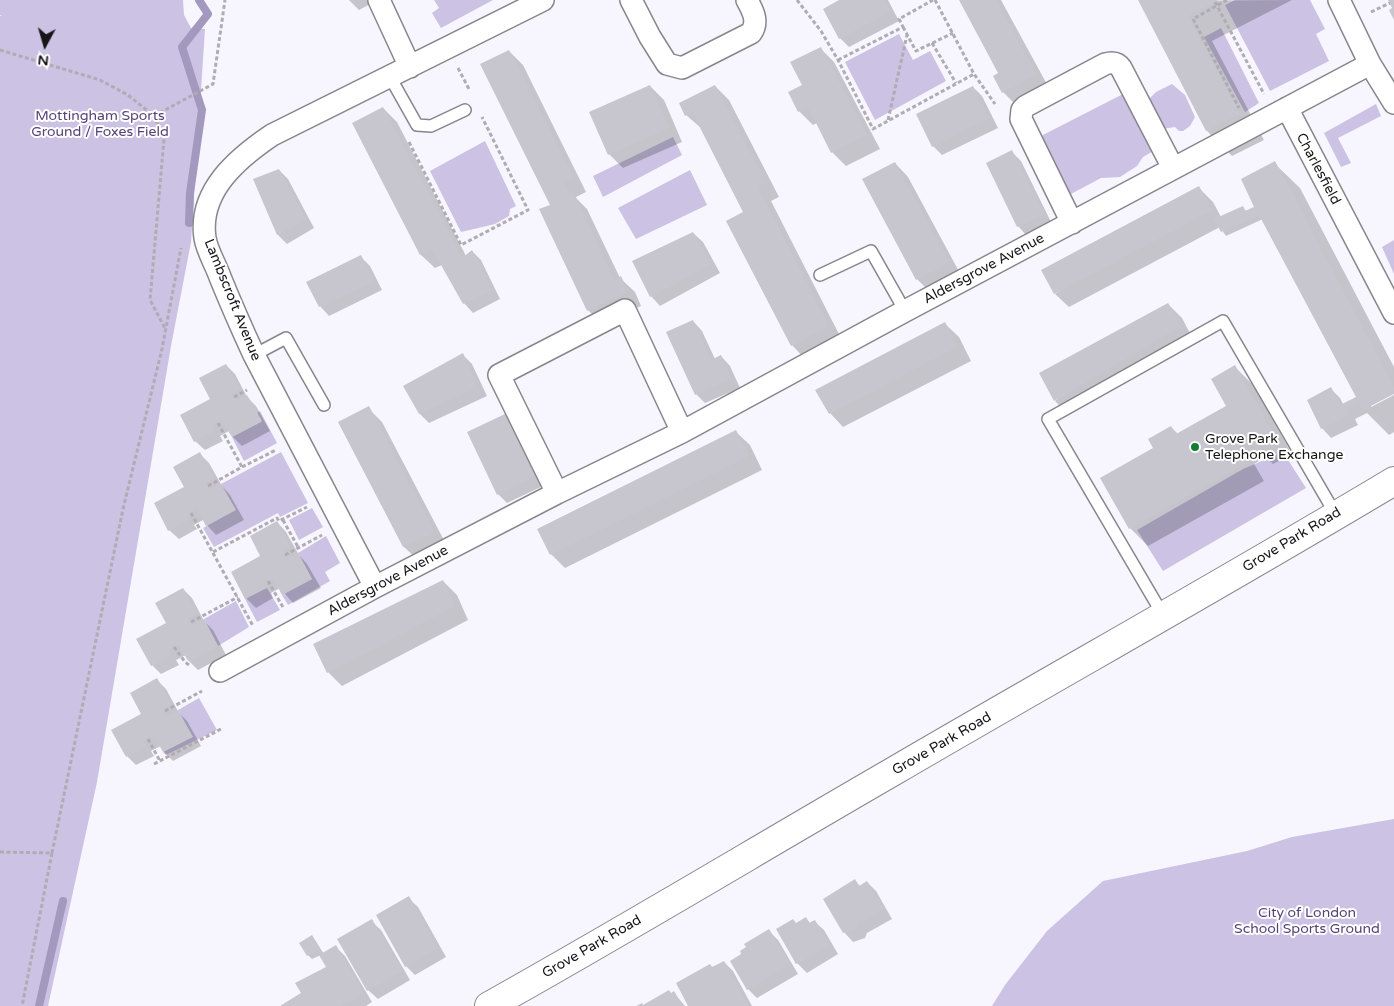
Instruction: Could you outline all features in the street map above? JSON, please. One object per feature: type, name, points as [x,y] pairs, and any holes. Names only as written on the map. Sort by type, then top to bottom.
[{"type":"main road","name":"Grove Park Road","points":[[489,1006],[1394,481]]},
{"type":"street","points":[[379,0],[410,67]]},
{"type":"street","name":"Lambscroft Avenue","points":[[375,587],[254,355],[205,239],[205,219],[211,199],[224,175],[237,161],[272,134],[543,0]]},
{"type":"street","points":[[631,0],[650,37],[667,64],[682,68],[751,33],[755,27],[755,20],[747,0]]},
{"type":"street","points":[[1339,0],[1370,64],[1394,103]]},
{"type":"street","points":[[1072,223],[1021,119],[1022,110],[1026,106],[1105,64],[1115,63],[1121,68],[1173,168]]},
{"type":"street","points":[[1280,111],[1370,64]]},
{"type":"street","name":"Aldersgrove Avenue","points":[[220,671],[557,492],[682,432],[1280,111]]},
{"type":"street","name":"Charlesfield","points":[[1280,111],[1394,313]]},
{"type":"street","points":[[557,492],[499,375],[625,310],[682,432]]},
{"type":"lane","points":[[390,77],[417,125],[431,126],[465,110]]},
{"type":"lane","points":[[820,275],[872,251],[905,311]]},
{"type":"lane","points":[[1163,615],[1048,419],[1223,321],[1336,515]]},
{"type":"lane","points":[[254,355],[286,338],[324,404]]},
{"type":"path","points":[[154,116],[213,84],[225,0]]},
{"type":"path","points":[[797,0],[821,31],[873,129],[974,74]]},
{"type":"path","points":[[953,33],[916,51],[899,19],[934,0],[953,33],[974,74],[995,104]]},
{"type":"path","points":[[1227,0],[1216,3],[1192,19],[1240,110]]},
{"type":"path","points":[[1216,3],[1280,111]]},
{"type":"path","points":[[838,60],[903,27]]},
{"type":"path","points":[[888,121],[907,35]]},
{"type":"path","points":[[932,43],[956,84]]},
{"type":"path","points":[[0,50],[100,80],[128,96],[154,116],[164,139],[150,300],[166,330]]},
{"type":"path","points":[[455,61],[472,96]]},
{"type":"path","points":[[408,141],[461,245],[528,210],[481,114]]},
{"type":"path","points":[[22,1006],[123,509],[166,330],[181,248]]},
{"type":"path","points":[[218,423],[242,467]]},
{"type":"path","points":[[208,486],[284,446]]},
{"type":"path","points":[[212,552],[277,518],[279,522],[314,503]]},
{"type":"path","points":[[191,513],[256,630]]},
{"type":"path","points":[[283,520],[298,548]]},
{"type":"path","points":[[285,555],[328,531]]},
{"type":"path","points":[[268,581],[286,613]]},
{"type":"path","points":[[191,622],[238,597]]},
{"type":"path","points":[[174,647],[189,665]]},
{"type":"path","points":[[165,711],[202,691]]},
{"type":"path","points":[[154,764],[221,729]]},
{"type":"path","points":[[148,738],[160,762]]},
{"type":"path","points":[[0,852],[52,853]]},
{"type":"green space","name":"Mottingham Sports Ground / Foxes Field","points":[[0,0],[183,0],[184,15],[191,28],[205,29],[191,242],[171,346],[97,782],[48,1006],[0,1006],[0,16],[2,16],[0,15]]},
{"type":"green space","points":[[434,0],[493,0],[441,28],[432,13],[439,8]]},
{"type":"green space","points":[[1235,0],[1310,0],[1325,29],[1316,34],[1329,61],[1270,91],[1225,5]]},
{"type":"green space","points":[[1221,28],[1259,103],[1245,112],[1204,37]]},
{"type":"green space","points":[[899,34],[913,60],[930,51],[946,81],[875,120],[845,62]]},
{"type":"green space","points":[[1172,84],[1185,95],[1195,117],[1190,126],[1183,131],[1179,131],[1175,127],[1162,129],[1149,106],[1150,98],[1156,92]]},
{"type":"green space","points":[[1125,93],[1155,150],[1143,157],[1137,166],[1120,177],[1101,178],[1069,195],[1039,137]]},
{"type":"green space","points":[[1376,104],[1381,116],[1338,138],[1351,163],[1341,167],[1324,133]]},
{"type":"green space","points":[[673,137],[682,155],[603,197],[593,176]]},
{"type":"green space","points":[[485,141],[516,206],[510,209],[509,216],[495,224],[461,232],[430,171]]},
{"type":"green space","points":[[690,170],[707,205],[636,239],[618,208]]},
{"type":"green space","points":[[1394,240],[1394,274],[1382,247]]},
{"type":"green space","points":[[260,411],[277,443],[244,461],[232,437],[261,422],[257,413]]},
{"type":"green space","points":[[281,452],[308,503],[280,517],[278,513],[214,547],[203,528],[235,510],[221,484]]},
{"type":"green space","points":[[1283,452],[1306,488],[1163,571],[1137,530],[1243,469]]},
{"type":"green space","points":[[312,508],[323,527],[299,540],[289,520]]},
{"type":"green space","points":[[326,536],[340,563],[325,572],[330,581],[288,605],[282,595],[312,579],[298,553]]},
{"type":"green space","points":[[267,588],[280,610],[257,622],[245,599]]},
{"type":"green space","points":[[236,601],[249,627],[218,646],[204,619]]},
{"type":"green space","points":[[199,698],[217,730],[166,755],[163,752],[192,737],[178,710]]},
{"type":"green space","name":"City of London School Sports Ground","points":[[1394,819],[1394,1006],[992,1006],[1005,985],[1047,931],[1103,881],[1247,851],[1292,837]]},
{"type":"building","points":[[839,0],[884,0],[891,11],[839,39],[823,9]]},
{"type":"building","points":[[959,0],[996,0],[1036,74],[1002,93],[993,76],[998,73]]},
{"type":"building","points":[[1138,0],[1218,0],[1188,16],[1240,114],[1206,131]]},
{"type":"building","points":[[1388,0],[1394,0],[1394,20],[1389,10],[1392,8]]},
{"type":"building","points":[[821,47],[867,135],[831,153],[808,107],[798,112],[788,92],[802,85],[790,62]]},
{"type":"building","points":[[509,50],[573,178],[563,183],[569,195],[573,193],[614,280],[621,276],[628,292],[587,311],[539,209],[550,205],[480,64]]},
{"type":"building","points":[[650,85],[669,128],[608,155],[589,112]]},
{"type":"building","points":[[715,85],[766,183],[758,187],[829,326],[791,346],[726,221],[743,212],[692,112],[685,116],[679,103]]},
{"type":"building","points":[[973,86],[989,118],[932,147],[916,114]]},
{"type":"building","points":[[383,107],[462,258],[472,250],[492,290],[463,304],[432,249],[420,255],[352,123]]},
{"type":"building","points":[[1012,150],[1044,214],[1017,227],[986,163]]},
{"type":"building","points":[[1275,161],[1394,388],[1394,394],[1363,410],[1359,403],[1347,410],[1349,415],[1321,429],[1307,400],[1331,387],[1340,405],[1356,397],[1259,215],[1221,232],[1214,219],[1243,206],[1245,211],[1254,207],[1241,179]]},
{"type":"building","points":[[895,162],[949,262],[916,280],[862,179]]},
{"type":"building","points":[[279,169],[306,219],[277,235],[253,179]]},
{"type":"building","points":[[1199,186],[1212,210],[1054,294],[1041,270]]},
{"type":"building","points":[[693,232],[711,264],[650,297],[632,261]]},
{"type":"building","points":[[361,255],[374,281],[319,307],[306,282]]},
{"type":"building","points":[[1168,303],[1181,326],[1054,401],[1039,373]]},
{"type":"building","points":[[693,320],[711,360],[721,355],[731,378],[695,395],[666,332]]},
{"type":"building","points":[[945,322],[958,346],[829,414],[815,390]]},
{"type":"building","points":[[463,353],[478,387],[419,414],[403,386]]},
{"type":"building","points":[[226,364],[240,390],[232,394],[236,401],[247,395],[262,421],[232,437],[222,421],[212,426],[214,431],[194,442],[180,415],[210,399],[199,378]]},
{"type":"building","name":"Grove Park Telephone Exchange","points":[[1235,365],[1274,435],[1254,447],[1249,438],[1237,445],[1247,462],[1129,529],[1100,478],[1153,448],[1148,439],[1171,426],[1176,434],[1226,406],[1211,379]]},
{"type":"building","points":[[369,406],[434,532],[403,547],[338,422]]},
{"type":"building","points":[[505,414],[535,476],[497,495],[467,432]]},
{"type":"building","points":[[736,430],[749,456],[550,555],[537,529]]},
{"type":"building","points":[[200,452],[214,478],[206,483],[210,490],[221,484],[236,510],[206,526],[197,509],[186,515],[188,520],[168,531],[154,503],[184,487],[173,467]]},
{"type":"building","points":[[277,521],[291,547],[283,551],[287,559],[298,553],[312,579],[282,595],[273,578],[263,584],[265,588],[245,599],[231,572],[260,556],[250,536]]},
{"type":"building","points":[[443,580],[455,606],[327,673],[313,644]]},
{"type":"building","points":[[183,588],[197,614],[188,618],[193,625],[204,619],[218,646],[188,661],[179,645],[168,650],[171,655],[151,666],[136,639],[166,623],[155,603]]},
{"type":"building","points":[[157,678],[172,705],[163,709],[167,716],[178,710],[193,737],[163,752],[154,736],[143,742],[146,746],[126,757],[111,730],[141,714],[130,693]]},
{"type":"building","points":[[855,879],[859,886],[867,881],[884,909],[858,924],[856,929],[843,933],[823,899]]},
{"type":"building","points":[[409,896],[438,948],[405,967],[376,915]]},
{"type":"building","points":[[806,917],[809,923],[815,920],[829,945],[796,964],[776,929],[793,919],[796,923]]},
{"type":"building","points":[[372,919],[402,971],[367,991],[337,939]]},
{"type":"building","points":[[769,929],[790,964],[747,990],[730,961],[741,954],[740,951],[746,947],[744,944]]},
{"type":"building","points":[[312,935],[320,948],[307,956],[299,943]]},
{"type":"building","points":[[336,945],[364,993],[341,1006],[280,1006],[301,993],[295,983],[326,967],[319,955]]},
{"type":"building","points":[[724,961],[749,1006],[688,1006],[676,983],[710,964],[712,967]]},
{"type":"building","points":[[669,990],[671,993],[674,991],[683,1006],[636,1006],[642,1003],[643,1005]]},
{"type":"waterway","points":[[189,223],[190,193],[202,110],[182,47],[208,14],[199,0]]},
{"type":"waterway","points":[[39,1006],[63,901]]},
{"type":"place","name":"Grove Park Telephone Exchange","points":[[1195,447]]}]
